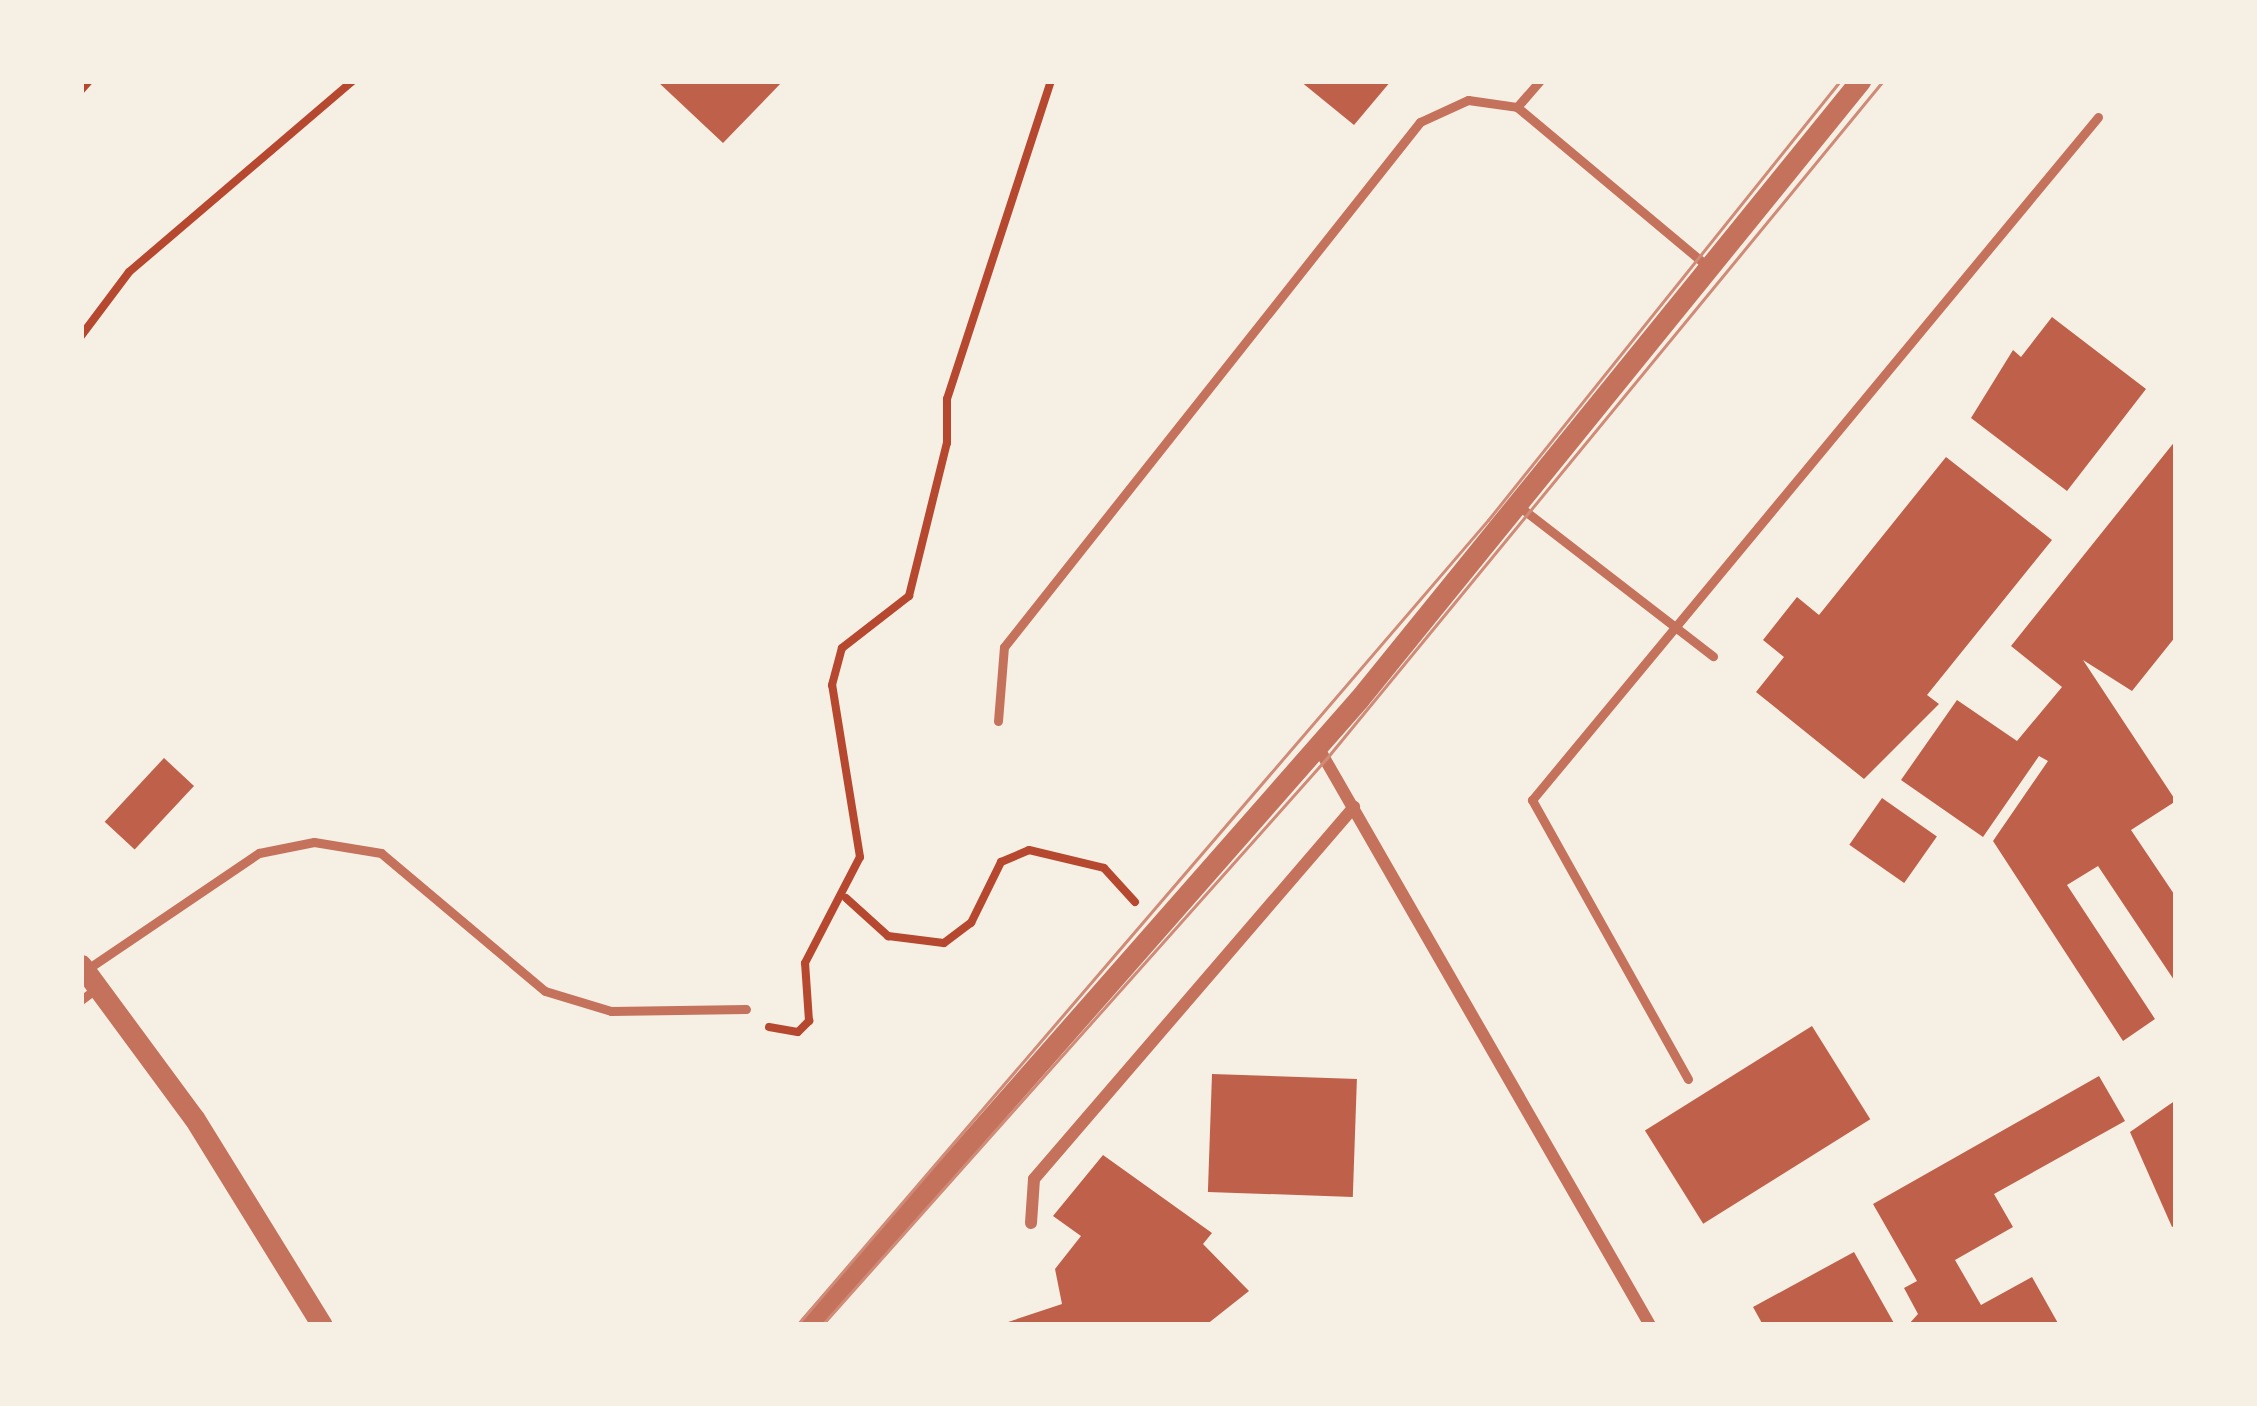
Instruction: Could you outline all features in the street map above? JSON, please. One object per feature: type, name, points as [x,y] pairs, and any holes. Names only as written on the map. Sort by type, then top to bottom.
[{"type":"street","points":[[809,1325],[1318,747],[1520,507],[1860,81]]},
{"type":"street","points":[[1318,747],[1650,1325]]},
{"type":"street","points":[[1031,1223],[1034,1179],[1354,807]]},
{"type":"street","points":[[87,980],[322,1325]]},
{"type":"lane","points":[[1517,107],[1540,81]]},
{"type":"lane","points":[[998,721],[1004,647],[1420,122],[1468,100],[1517,107],[1710,269]]},
{"type":"lane","points":[[1688,1079],[1532,800],[1671,624],[2098,116]]},
{"type":"lane","points":[[1520,507],[1713,656]]},
{"type":"lane","points":[[87,980],[260,853],[314,842],[381,853],[545,991],[611,1011],[746,1009]]},
{"type":"path","points":[[81,90],[89,81]]},
{"type":"path","points":[[81,336],[129,272],[353,81]]},
{"type":"path","points":[[798,1032],[809,1021],[805,963],[846,898],[859,827],[832,685],[842,648],[909,596],[947,442],[947,399],[1051,81]]},
{"type":"path","points":[[846,898],[888,936],[944,944],[971,923],[1001,862],[1029,850],[1104,868],[1159,927]]},
{"type":"building","points":[[657,81],[783,81],[723,143]]},
{"type":"building","points":[[1300,81],[1391,81],[1354,125]]},
{"type":"building","points":[[2052,317],[2146,389],[2067,491],[1971,418],[2013,350],[2021,357]]},
{"type":"building","points":[[2176,440],[2176,636],[2132,691],[2083,660],[2176,801],[2131,830],[2176,897],[2176,983],[2098,866],[2067,885],[2155,1019],[2123,1041],[1993,841],[2048,761],[2039,756],[1983,837],[1901,780],[1957,700],[2017,741],[2062,687],[2011,646]]},
{"type":"building","points":[[1946,457],[2052,540],[1927,695],[1939,704],[1864,779],[1756,692],[1784,657],[1763,640],[1797,597],[1819,615]]},
{"type":"building","points":[[164,758],[194,786],[135,850],[105,822]]},
{"type":"building","points":[[1882,798],[1937,836],[1904,883],[1849,845]]},
{"type":"building","points":[[1812,1026],[1870,1119],[1703,1224],[1645,1130]]},
{"type":"building","points":[[1212,1074],[1357,1079],[1353,1197],[1208,1192]]},
{"type":"building","points":[[2099,1076],[2125,1121],[1994,1194],[2013,1227],[1955,1260],[1981,1305],[2032,1277],[2059,1325],[1908,1325],[1918,1314],[1904,1288],[1917,1281],[1873,1204]]},
{"type":"building","points":[[2176,1100],[2176,1225],[2172,1227],[2130,1132]]},
{"type":"building","points":[[1103,1155],[1212,1233],[1203,1244],[1249,1291],[1206,1325],[999,1325],[1062,1304],[1055,1269],[1081,1236],[1053,1216]]},
{"type":"building","points":[[1854,1252],[1895,1325],[1763,1325],[1753,1307]]},
{"type":"tram line","points":[[797,1325],[1488,520],[1840,81]]},
{"type":"tram line","points":[[822,1325],[1326,759],[1883,81]]}]
